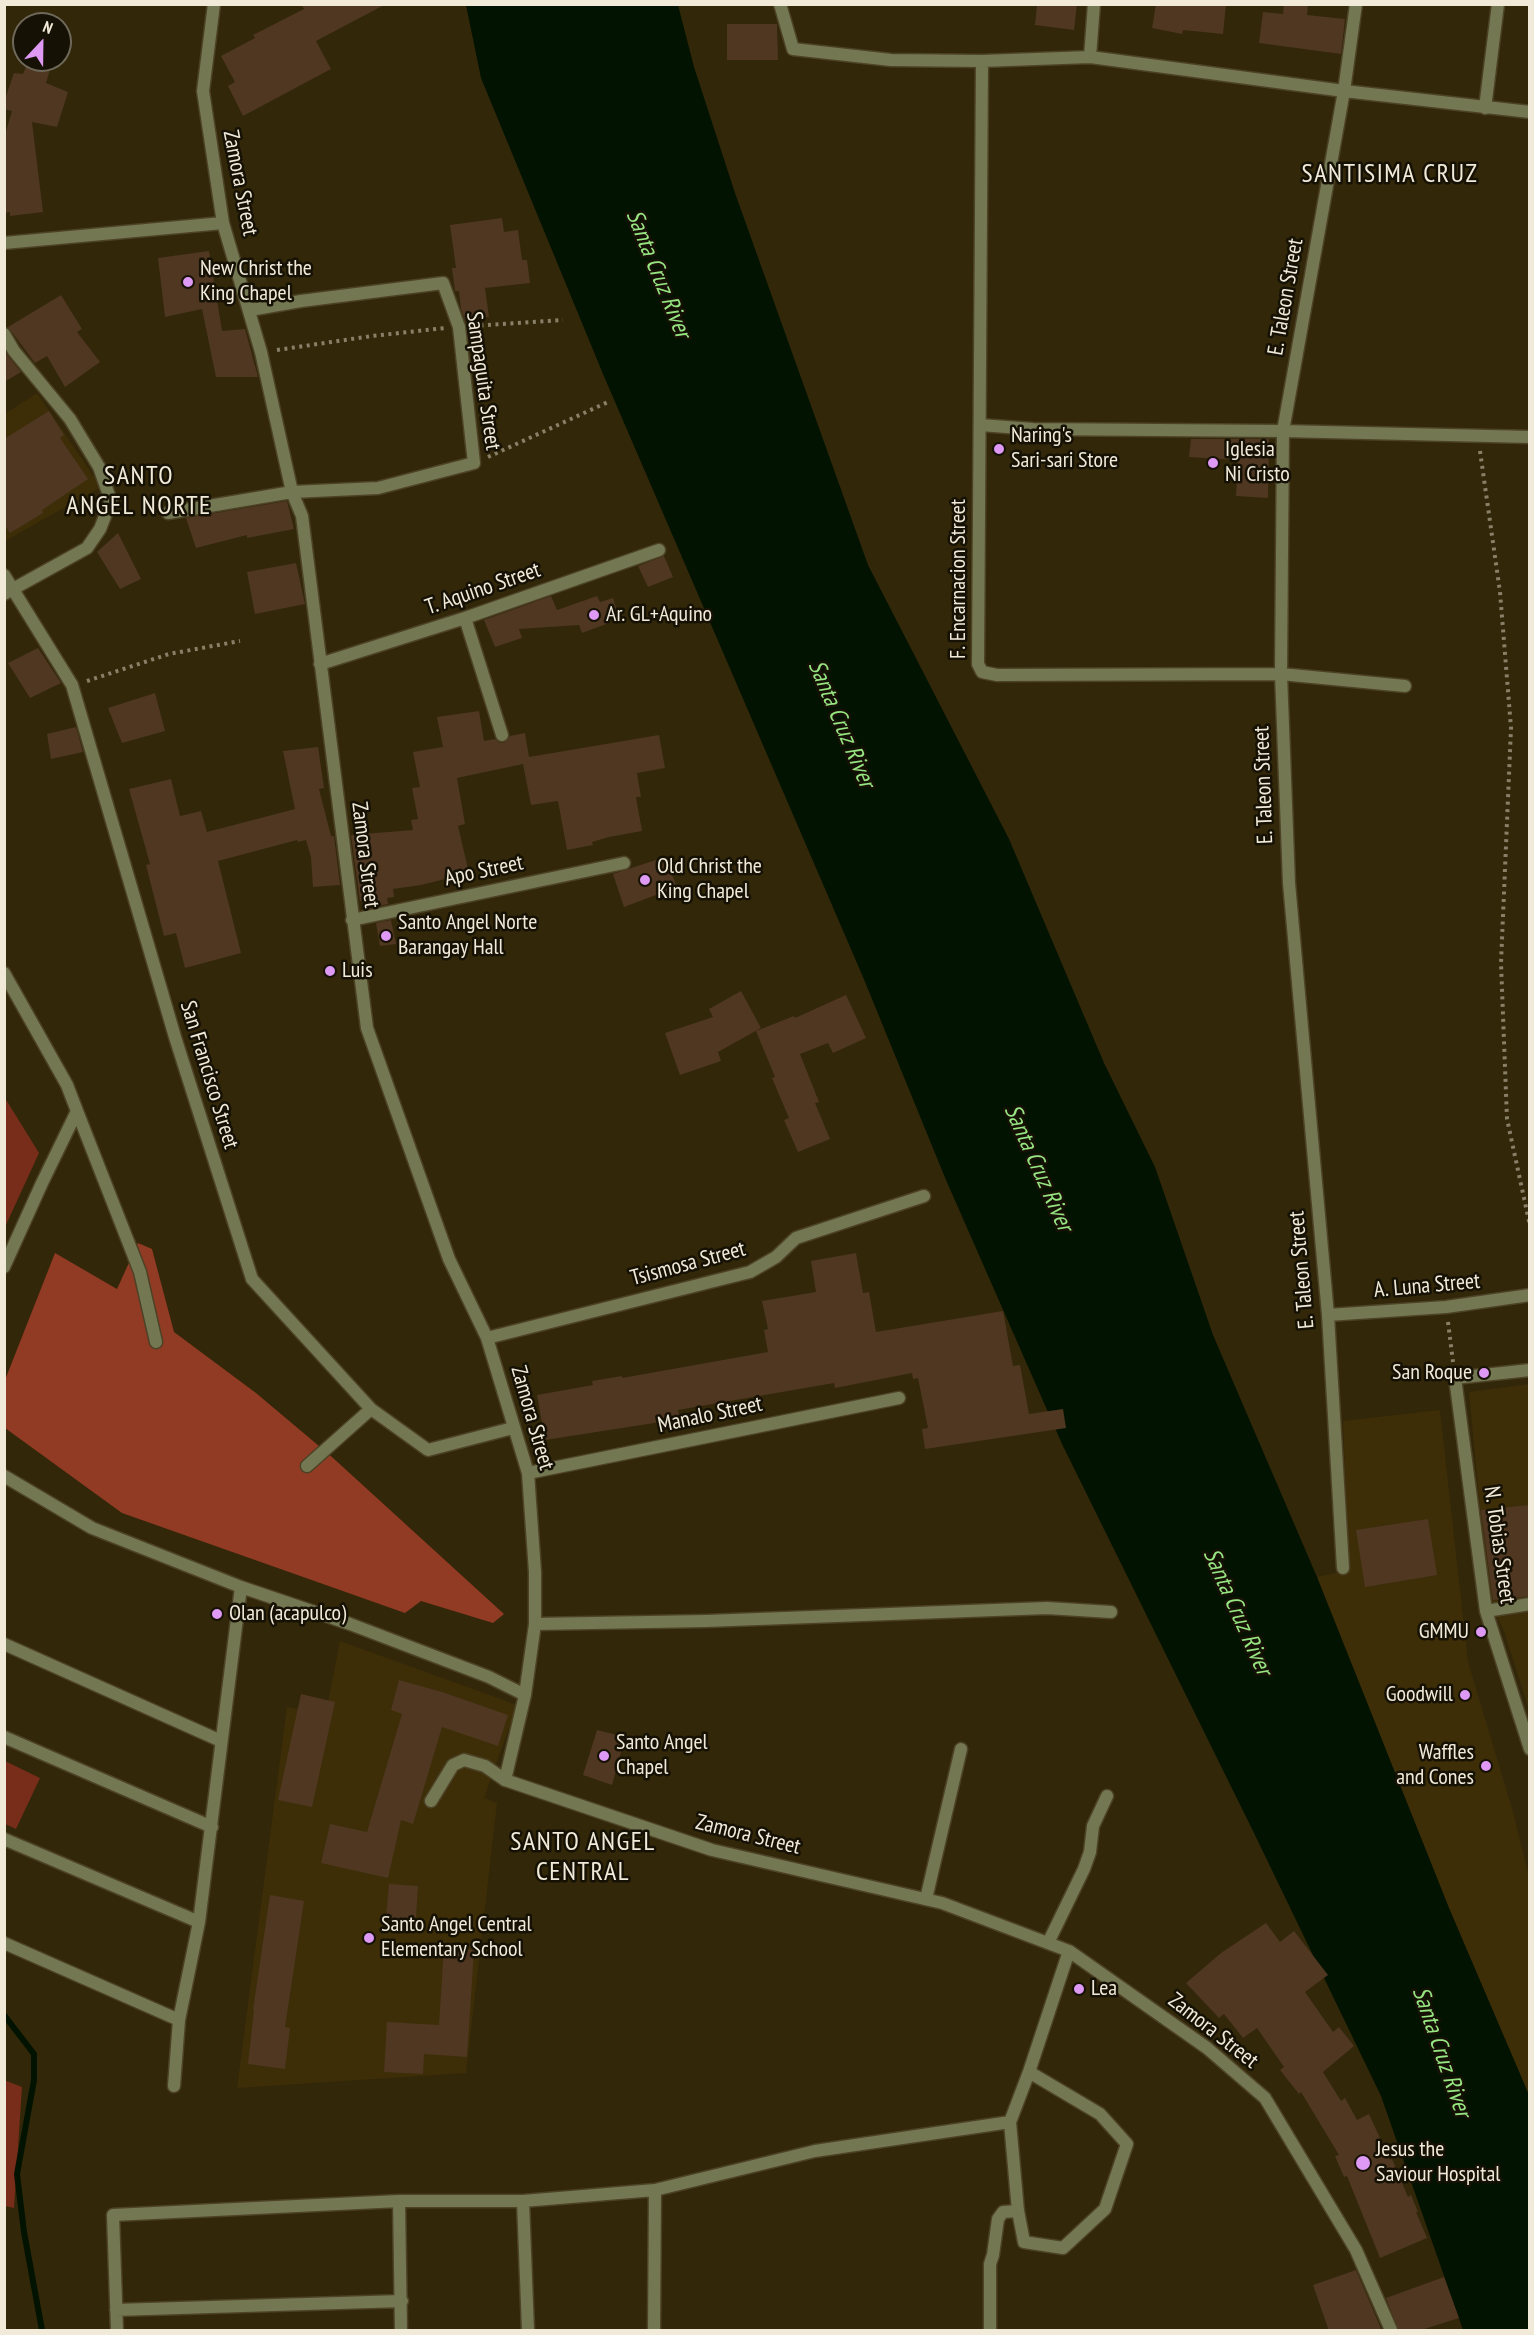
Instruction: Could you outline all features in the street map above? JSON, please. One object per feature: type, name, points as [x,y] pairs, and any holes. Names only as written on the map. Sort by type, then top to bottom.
[{"type":"street","name":"Zamora Street","points":[[214,4],[202,91],[223,223],[250,310],[292,492],[302,516],[367,1028],[449,1259],[487,1338],[528,1473],[536,1572],[535,1624],[525,1695],[505,1780],[712,1850],[942,1903],[1068,1951],[1207,2048],[1264,2098],[1356,2250],[1391,2331]]},
{"type":"street","points":[[780,4],[793,50],[891,60],[982,61],[1090,57],[1344,91],[1530,112]]},
{"type":"street","points":[[1090,57],[1094,4]]},
{"type":"street","name":"E. Taleon Street","points":[[1343,1568],[1328,1315],[1289,883],[1281,674],[1283,431],[1344,91],[1356,4]]},
{"type":"street","points":[[1485,108],[1498,4]]},
{"type":"street","name":"F. Encarnacion Street","points":[[982,61],[978,664],[982,672],[997,675],[1281,674],[1405,686]]},
{"type":"street","points":[[4,243],[223,223]]},
{"type":"street","name":"Sampaguita Street","points":[[168,513],[292,492],[378,488],[474,463],[459,327],[443,283],[301,301],[250,310]]},
{"type":"street","points":[[4,334],[14,351],[70,419],[99,467],[111,501],[100,529],[87,548],[9,591]]},
{"type":"street","points":[[980,425],[1033,429],[1283,431],[1530,437]]},
{"type":"street","name":"T. Aquino Street","points":[[320,664],[465,618],[660,550]]},
{"type":"street","name":"San Francisco Street","points":[[4,574],[9,591],[72,686],[171,1025],[252,1279],[371,1408],[428,1450],[513,1428]]},
{"type":"street","points":[[465,618],[502,735]]},
{"type":"street","name":"Apo Street","points":[[352,920],[624,863]]},
{"type":"street","points":[[4,973],[67,1085],[140,1272],[156,1342]]},
{"type":"street","points":[[4,1267],[76,1112]]},
{"type":"street","name":"Tsismosa Street","points":[[487,1338],[750,1272],[776,1257],[796,1238],[924,1196]]},
{"type":"street","name":"A. Luna Street","points":[[1328,1315],[1446,1307],[1530,1295]]},
{"type":"street","points":[[1455,1378],[1530,1370]]},
{"type":"street","name":"N. Tobias Street","points":[[1455,1378],[1486,1611],[1530,1749]]},
{"type":"street","name":"Manalo Street","points":[[528,1473],[899,1398]]},
{"type":"street","points":[[307,1466],[371,1408]]},
{"type":"street","points":[[4,1476],[92,1528],[241,1587],[350,1624],[489,1677],[525,1695]]},
{"type":"street","points":[[174,2086],[179,2020],[199,1922],[241,1587]]},
{"type":"street","points":[[1486,1611],[1530,1604]]},
{"type":"street","points":[[535,1624],[706,1621],[1047,1608],[1111,1612]]},
{"type":"street","points":[[4,1644],[220,1741]]},
{"type":"street","points":[[4,1737],[212,1827]]},
{"type":"street","points":[[926,1899],[960,1749]]},
{"type":"street","points":[[430,1801],[453,1765],[464,1760],[484,1766],[505,1780]]},
{"type":"street","points":[[1048,1943],[1084,1869],[1090,1852],[1093,1826],[1107,1796]]},
{"type":"street","points":[[4,1839],[199,1922]]},
{"type":"street","points":[[4,1943],[179,2020]]},
{"type":"street","points":[[1029,2072],[1100,2114],[1127,2144],[1105,2209],[1063,2248],[1024,2242],[1018,2211],[1010,2122],[1029,2072],[1068,1951]]},
{"type":"street","points":[[117,2331],[113,2215],[399,2201],[523,2201],[655,2190],[815,2151],[1010,2122]]},
{"type":"street","points":[[654,2331],[655,2190]]},
{"type":"street","points":[[399,2201],[401,2331]]},
{"type":"street","points":[[523,2201],[528,2331]]},
{"type":"street","points":[[990,2331],[990,2264],[998,2219],[1003,2212],[1018,2211]]},
{"type":"street","points":[[116,2310],[402,2301]]},
{"type":"path","points":[[261,352],[372,336],[563,320]]},
{"type":"path","points":[[474,463],[608,402]]},
{"type":"path","points":[[1478,436],[1500,592],[1511,728],[1501,963],[1507,1119],[1530,1226]]},
{"type":"path","points":[[72,686],[169,654],[240,641]]},
{"type":"path","points":[[1446,1307],[1455,1378]]},
{"type":"shaded area","points":[[37,393],[101,487],[5,541],[5,414]]},
{"type":"shaded area","points":[[4,1098],[39,1153],[5,1227]]},
{"type":"shaded area","points":[[138,1243],[152,1249],[174,1332],[256,1393],[332,1457],[504,1614],[493,1623],[421,1601],[405,1613],[122,1513],[5,1428],[5,1380],[55,1253],[117,1289]]},
{"type":"shaded area","points":[[1529,1384],[1529,1710],[1504,1631],[1489,1601],[1469,1392]]},
{"type":"shaded area","points":[[1440,1410],[1468,1662],[1513,1812],[1529,1876],[1529,2095],[1449,1908],[1317,1577],[1349,1570],[1343,1421]]},
{"type":"shaded area","name":"Santo Angel Central Elementary School","points":[[340,1641],[517,1705],[484,1798],[497,1803],[466,2073],[237,2088],[287,1707],[326,1713]]},
{"type":"shaded area","points":[[5,1761],[40,1778],[16,1829],[5,1824]]},
{"type":"shaded area","points":[[4,2080],[22,2087],[14,2208],[5,2206]]},
{"type":"water","name":"Santa Cruz River","points":[[466,5],[678,5],[694,67],[735,193],[868,565],[1009,839],[1104,1063],[1155,1167],[1213,1335],[1317,1577],[1449,1908],[1529,2095],[1529,2330],[1463,2330],[1381,2096],[1062,1444],[946,1180],[863,977],[603,374],[481,78]]},
{"type":"building","points":[[301,4],[386,4],[316,41],[331,69],[243,116],[228,86],[235,82],[221,56],[255,38],[253,35],[304,9]]},
{"type":"building","points":[[1037,4],[1077,4],[1074,30],[1035,25]]},
{"type":"building","points":[[1156,4],[1226,4],[1223,34],[1183,30],[1182,34],[1152,28]]},
{"type":"building","points":[[1284,4],[1308,4],[1307,15],[1345,19],[1341,54],[1259,43],[1263,12],[1283,14]]},
{"type":"building","points":[[727,24],[777,24],[778,60],[727,60]]},
{"type":"building","points":[[24,72],[49,72],[46,83],[68,92],[57,127],[32,122],[43,212],[10,216],[10,212],[4,213],[4,138],[12,111],[4,109],[4,102],[14,73],[23,74]]},
{"type":"building","points":[[502,218],[504,232],[518,230],[522,260],[527,260],[530,283],[485,288],[489,317],[465,320],[459,291],[455,291],[452,268],[456,268],[450,225]]},
{"type":"building","points":[[209,251],[222,331],[245,329],[258,377],[216,377],[202,309],[165,317],[158,258]]},
{"type":"building","points":[[61,295],[82,329],[77,332],[100,362],[65,387],[47,356],[35,363],[8,327]]},
{"type":"building","points":[[4,351],[21,372],[4,382]]},
{"type":"building","points":[[49,411],[64,435],[60,438],[88,479],[42,510],[43,513],[10,533],[4,524],[4,439]]},
{"type":"building","points":[[1191,439],[1269,439],[1268,498],[1236,496],[1238,460],[1189,457]]},
{"type":"building","points":[[287,501],[294,529],[247,538],[247,535],[196,548],[186,518]]},
{"type":"building","points":[[118,533],[141,579],[120,589],[97,552]]},
{"type":"building","points":[[664,556],[673,577],[648,587],[638,566]]},
{"type":"building","points":[[296,563],[305,604],[255,614],[247,572]]},
{"type":"building","points":[[551,596],[557,610],[597,596],[600,602],[613,598],[618,614],[607,617],[609,623],[582,633],[579,625],[519,629],[522,638],[495,647],[484,620]]},
{"type":"building","points":[[38,648],[61,683],[30,698],[8,663]]},
{"type":"building","points":[[155,693],[165,731],[122,743],[108,708]]},
{"type":"building","points":[[479,711],[484,741],[495,739],[504,743],[510,736],[525,733],[529,757],[659,735],[665,768],[637,773],[641,797],[636,797],[642,831],[609,837],[592,842],[593,845],[567,850],[558,801],[531,805],[523,764],[457,778],[465,824],[458,826],[469,873],[421,885],[393,889],[394,897],[387,898],[388,904],[373,907],[372,900],[360,901],[351,835],[413,830],[411,820],[418,819],[412,788],[420,787],[413,752],[443,747],[437,717]]},
{"type":"building","points":[[76,727],[83,752],[51,759],[47,734]]},
{"type":"building","points":[[318,747],[324,788],[319,789],[331,836],[334,836],[340,885],[313,887],[311,857],[306,840],[298,842],[297,840],[218,861],[241,953],[185,968],[176,933],[164,936],[146,865],[150,864],[129,789],[171,779],[180,816],[201,811],[207,832],[295,809],[283,751]]},
{"type":"building","name":"Old Christ the King Chapel","points":[[665,857],[677,887],[624,907],[613,874]]},
{"type":"building","name":"Santo Angel Norte Barangay Hall","points":[[391,920],[396,944],[380,946],[376,923]]},
{"type":"building","points":[[741,991],[761,1028],[718,1052],[721,1061],[680,1075],[665,1033],[713,1017],[709,1009]]},
{"type":"building","points":[[846,995],[866,1038],[833,1053],[828,1043],[800,1054],[819,1102],[815,1103],[830,1139],[798,1152],[784,1120],[789,1118],[772,1078],[775,1077],[756,1031],[794,1016],[795,1018]]},
{"type":"building","points":[[856,1253],[863,1293],[869,1292],[876,1332],[1003,1311],[1013,1366],[1020,1365],[1029,1414],[1063,1409],[1066,1428],[925,1449],[922,1429],[928,1428],[918,1378],[913,1379],[912,1373],[835,1388],[834,1383],[678,1410],[680,1419],[545,1440],[537,1395],[593,1385],[592,1381],[622,1376],[622,1378],[768,1352],[764,1330],[768,1329],[762,1301],[816,1292],[811,1261]]},
{"type":"building","points":[[1530,1505],[1530,1596],[1493,1600],[1481,1510]]},
{"type":"building","points":[[1428,1519],[1437,1575],[1365,1587],[1356,1530]]},
{"type":"building","points":[[399,1680],[508,1715],[498,1746],[442,1727],[413,1824],[401,1820],[388,1878],[321,1863],[330,1824],[367,1832],[402,1714],[391,1710]]},
{"type":"building","points":[[301,1694],[335,1702],[312,1807],[278,1800]]},
{"type":"building","name":"Santo Angel Chapel","points":[[597,1730],[625,1737],[612,1785],[583,1775]]},
{"type":"building","points":[[389,1884],[418,1886],[415,1931],[385,1928]]},
{"type":"building","points":[[270,1895],[304,1901],[285,2027],[290,2028],[285,2069],[248,2064],[253,2010]]},
{"type":"building","points":[[1266,1923],[1280,1942],[1294,1931],[1328,1975],[1305,1992],[1333,2032],[1339,2027],[1354,2046],[1323,2072],[1341,2101],[1345,2098],[1357,2120],[1369,2114],[1408,2197],[1411,2195],[1427,2238],[1380,2258],[1347,2176],[1344,2177],[1335,2156],[1339,2155],[1301,2092],[1299,2094],[1280,2070],[1284,2067],[1257,2028],[1243,2038],[1224,2014],[1219,2018],[1186,1983],[1221,1953]]},
{"type":"building","points":[[444,1948],[474,1950],[467,2057],[424,2054],[423,2074],[384,2072],[387,2022],[439,2025]]},
{"type":"building","points":[[1356,2270],[1382,2331],[1329,2331],[1313,2285]]},
{"type":"building","points":[[1444,2277],[1459,2318],[1418,2331],[1399,2331],[1386,2298]]},
{"type":"waterway","points":[[4,2015],[34,2054],[34,2080],[17,2174],[24,2232],[42,2330]]},
{"type":"place","name":"New Christ the King Chapel","points":[[188,282]]},
{"type":"place","name":"Naring's Sari-sari Store","points":[[999,449]]},
{"type":"place","name":"Iglesia Ni Cristo","points":[[1213,463]]},
{"type":"place","name":"Ar. GL+Aquino","points":[[594,615]]},
{"type":"place","name":"Old Christ the King Chapel","points":[[645,880]]},
{"type":"place","name":"Santo Angel Norte Barangay Hall","points":[[386,936]]},
{"type":"place","name":"Luis","points":[[330,971]]},
{"type":"place","name":"San Roque","points":[[1484,1373]]},
{"type":"place","name":"Olan (acapulco)","points":[[217,1614]]},
{"type":"place","name":"GMMU","points":[[1481,1632]]},
{"type":"place","name":"Goodwill","points":[[1465,1695]]},
{"type":"place","name":"Santo Angel Chapel","points":[[604,1756]]},
{"type":"place","name":"Waffles and Cones","points":[[1486,1766]]},
{"type":"place","name":"Santo Angel Central Elementary School","points":[[369,1938]]},
{"type":"place","name":"Lea","points":[[1079,1989]]},
{"type":"place","name":"Jesus the Saviour Hospital","points":[[1363,2163]]},
{"type":"district","name":"SANTISIMA CRUZ","points":[[1390,175]]},
{"type":"district","name":"SANTO ANGEL NORTE","points":[[139,492]]},
{"type":"district","name":"SANTO ANGEL CENTRAL","points":[[583,1858]]}]
